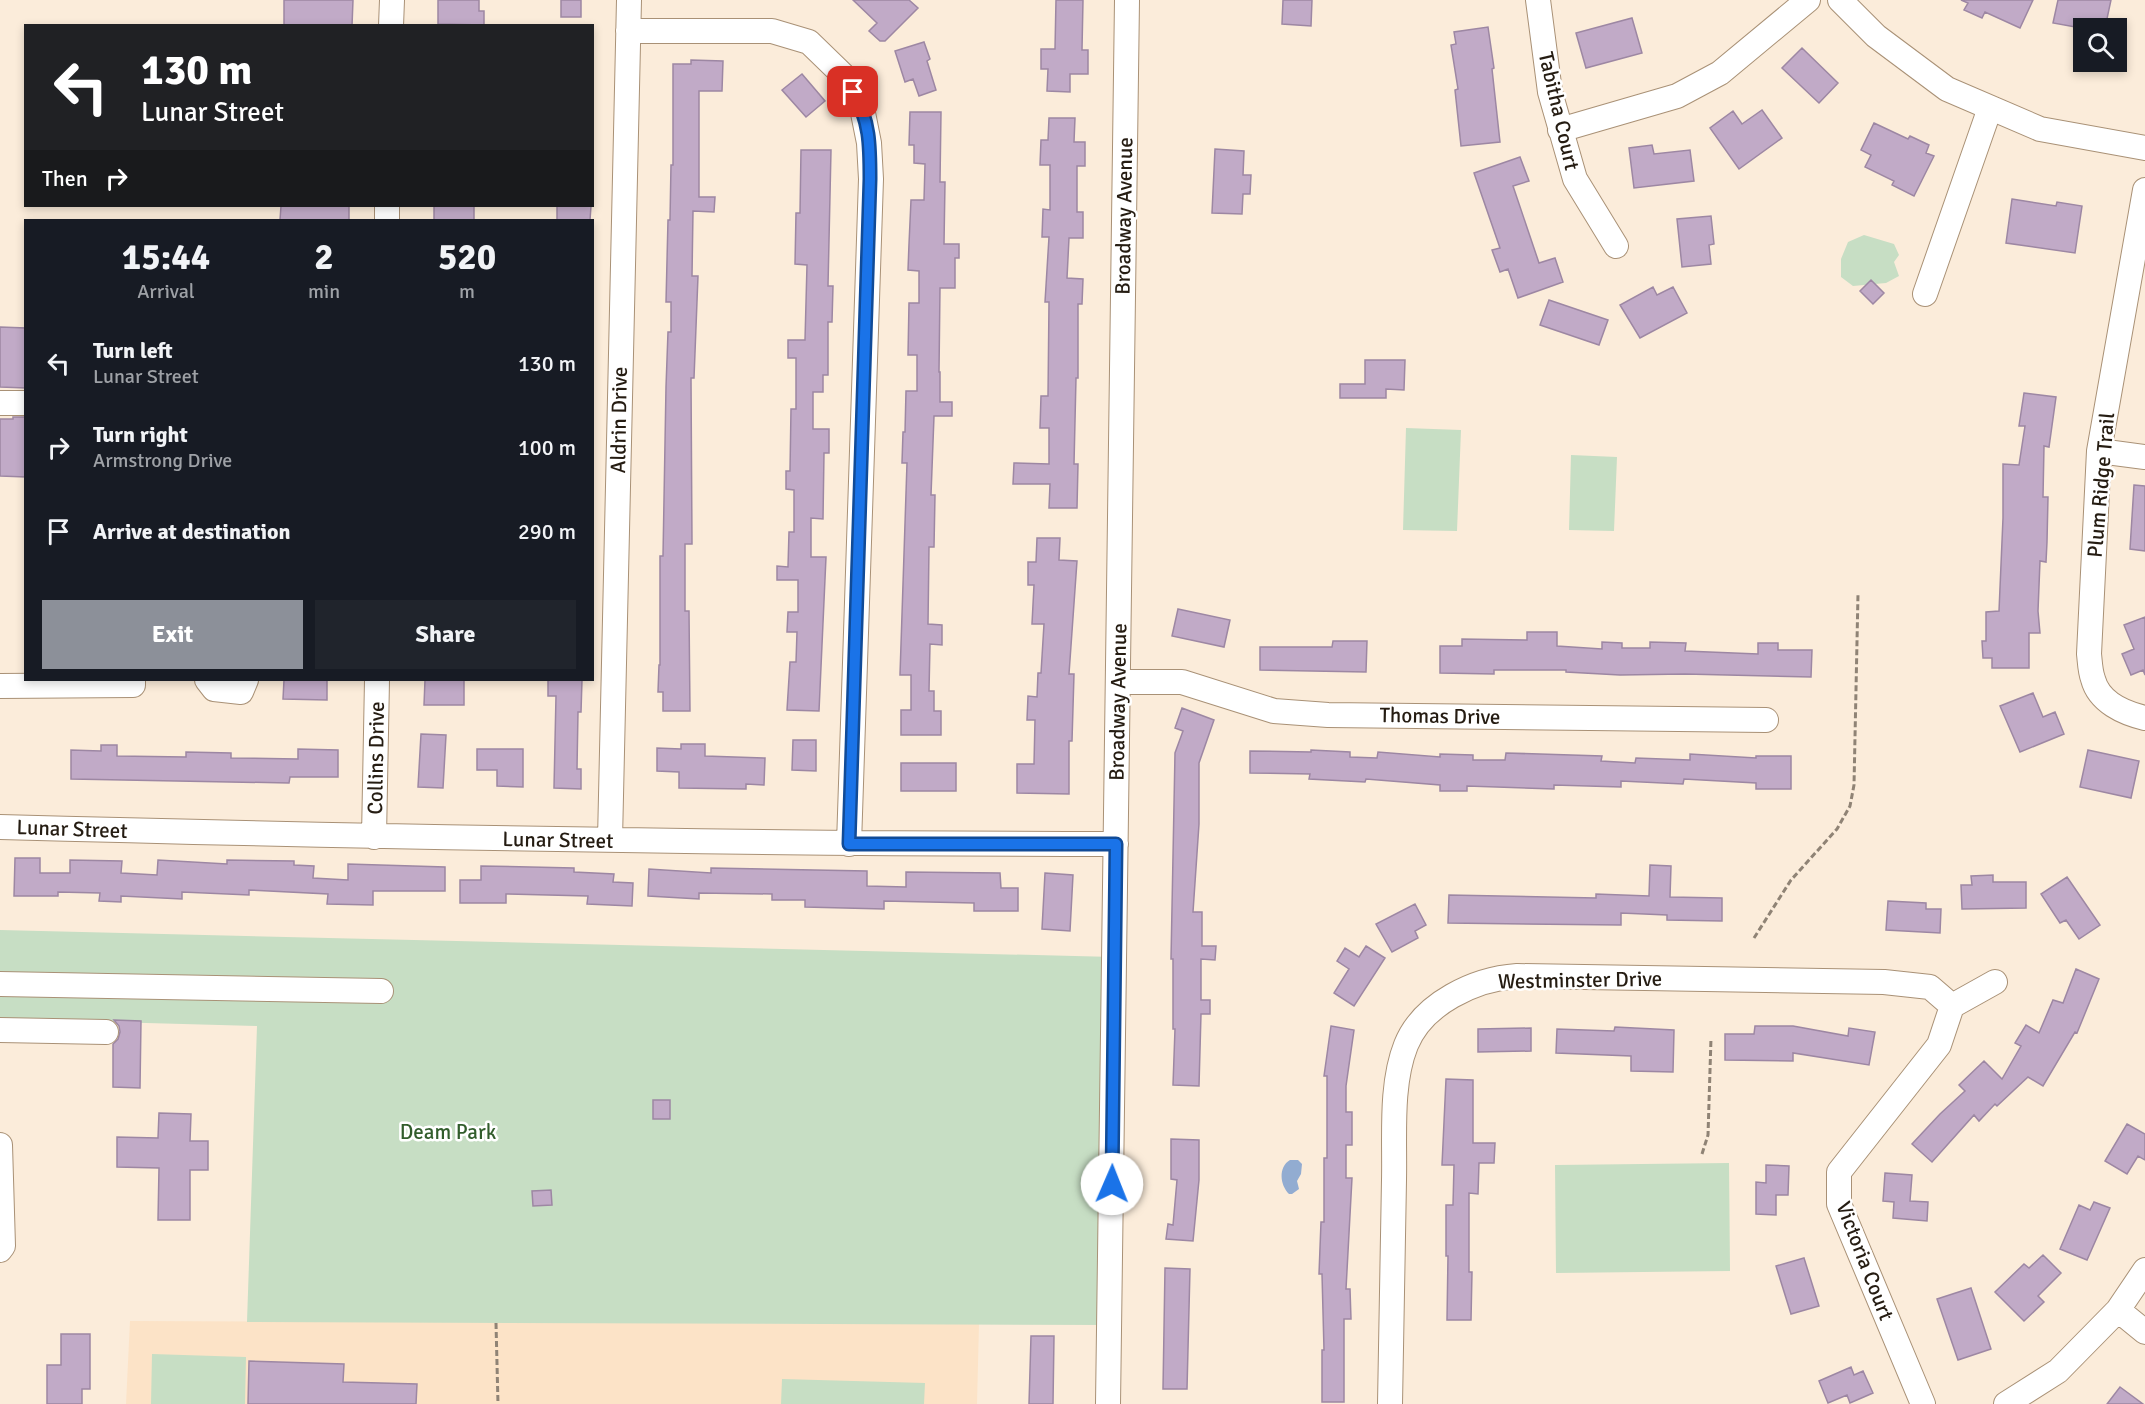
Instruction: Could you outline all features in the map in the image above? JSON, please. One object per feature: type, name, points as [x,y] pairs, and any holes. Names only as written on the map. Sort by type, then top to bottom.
[{"type":"street","points":[[391,24],[392,0]]},
{"type":"street","name":"Aldrin Drive","points":[[610,840],[629,0]]},
{"type":"street","name":"Broadway Avenue","points":[[1108,1404],[1127,0]]},
{"type":"street","name":"Tabitha Court","points":[[1538,0],[1550,92],[1575,179],[1616,246]]},
{"type":"street","points":[[1560,130],[1677,96],[1720,73],[1808,0]]},
{"type":"street","points":[[1840,0],[1876,36],[1947,89],[2040,129],[2145,148]]},
{"type":"street","points":[[628,31],[772,31],[809,42],[843,75],[862,108],[869,143],[870,179],[849,844]]},
{"type":"street","points":[[1925,294],[1990,108]]},
{"type":"street","name":"Plum Ridge Trail","points":[[2145,190],[2100,451],[2089,654],[2093,681],[2106,700],[2126,714],[2145,718]]},
{"type":"street","points":[[1,403],[24,403]]},
{"type":"street","points":[[2100,451],[2145,457]]},
{"type":"street","points":[[208,681],[214,689],[241,692],[246,681]]},
{"type":"street","name":"Collins Drive","points":[[374,837],[377,681]]},
{"type":"street","points":[[0,686],[133,682]]},
{"type":"street","name":"Thomas Drive","points":[[1119,682],[1182,682],[1274,711],[1328,715],[1766,720]]},
{"type":"street","name":"Lunar Street","points":[[0,827],[374,837],[849,844],[1116,844]]},
{"type":"street","name":"Westminster Drive","points":[[1390,1404],[1394,1097],[1406,1046],[1413,1032],[1439,1003],[1496,978],[1517,976],[1884,982],[1930,987],[1952,1006]]},
{"type":"street","points":[[1952,1006],[1995,982]]},
{"type":"street","points":[[0,984],[381,991]]},
{"type":"street","name":"Victoria Court","points":[[1923,1404],[1839,1204],[1839,1172],[1939,1045],[1952,1006]]},
{"type":"street","points":[[0,1030],[106,1032]]},
{"type":"street","points":[[0,1145],[3,1246],[0,1250]]},
{"type":"street","points":[[2006,1404],[2058,1371],[2118,1310],[2145,1270]]},
{"type":"street","points":[[2118,1310],[2145,1332]]},
{"type":"path","points":[[1754,938],[1791,880],[1837,829],[1850,806],[1854,784],[1857,594]]},
{"type":"path","points":[[1702,1154],[1708,1135],[1711,1038]]},
{"type":"path","points":[[496,1323],[498,1404]]},
{"type":"shaded area","points":[[130,1321],[979,1324],[977,1404],[126,1404]]},
{"type":"green space","points":[[1864,235],[1894,244],[1899,255],[1894,262],[1899,276],[1886,283],[1853,286],[1841,277],[1841,259],[1848,242]]},
{"type":"green space","points":[[1406,428],[1461,430],[1457,531],[1403,530]]},
{"type":"green space","points":[[1571,455],[1617,457],[1614,531],[1569,530]]},
{"type":"green space","name":"Deam Park","points":[[0,930],[1114,957],[1110,1325],[247,1322],[257,1026],[0,1019]]},
{"type":"green space","points":[[1729,1163],[1730,1271],[1556,1273],[1555,1165]]},
{"type":"green space","points":[[152,1354],[246,1357],[245,1404],[151,1404]]},
{"type":"green space","points":[[782,1379],[925,1383],[924,1404],[781,1404]]},
{"type":"water","points":[[1290,1160],[1298,1160],[1302,1164],[1301,1174],[1297,1181],[1299,1189],[1292,1194],[1289,1194],[1282,1181],[1282,1171]]},
{"type":"building","points":[[284,0],[353,0],[352,24],[284,24]]},
{"type":"building","points":[[438,0],[479,0],[479,11],[484,11],[484,24],[438,24]]},
{"type":"building","points":[[561,0],[581,0],[581,17],[561,17]]},
{"type":"building","points":[[853,0],[909,0],[918,8],[885,41],[880,41],[869,31],[877,23]]},
{"type":"building","points":[[1056,0],[1083,0],[1082,50],[1088,50],[1088,74],[1070,74],[1070,92],[1047,91],[1048,69],[1041,69],[1041,49],[1055,49]]},
{"type":"building","points":[[1283,0],[1312,0],[1311,26],[1282,24]]},
{"type":"building","points":[[1961,0],[2033,0],[2020,28],[1985,12],[1982,18],[1964,10],[1968,3]]},
{"type":"building","points":[[2058,0],[2111,0],[2107,18],[2073,18],[2073,27],[2053,23]]},
{"type":"building","points":[[1632,18],[1642,53],[1586,68],[1576,33]]},
{"type":"building","points":[[1488,27],[1500,142],[1461,146],[1455,90],[1458,89],[1451,45],[1456,44],[1454,32]]},
{"type":"building","points":[[924,42],[936,90],[919,96],[913,79],[905,82],[895,51]]},
{"type":"building","points":[[1802,48],[1838,83],[1819,103],[1782,68]]},
{"type":"building","points":[[691,60],[723,61],[722,91],[699,91],[699,197],[715,197],[714,212],[693,211],[692,276],[698,276],[694,378],[691,378],[692,544],[685,544],[685,611],[689,611],[690,711],[663,711],[663,692],[658,692],[660,556],[663,556],[668,332],[671,332],[671,302],[666,302],[668,220],[670,220],[671,165],[673,165],[673,64],[691,64]]},
{"type":"building","points":[[802,74],[825,101],[806,117],[782,90]]},
{"type":"building","points":[[1762,110],[1782,138],[1739,169],[1710,128],[1733,111],[1742,124]]},
{"type":"building","points":[[910,112],[941,112],[940,182],[945,182],[944,244],[959,244],[959,258],[955,258],[955,288],[940,288],[940,402],[952,402],[952,416],[934,416],[931,495],[935,495],[934,547],[929,547],[928,624],[942,625],[942,645],[930,644],[929,691],[934,691],[934,711],[941,711],[941,735],[901,735],[901,710],[911,710],[911,675],[900,675],[907,463],[902,463],[903,432],[905,432],[906,391],[917,391],[917,355],[908,355],[909,303],[919,303],[919,271],[908,270],[909,244],[911,200],[924,200],[925,164],[914,163],[914,145],[909,145]]},
{"type":"building","points":[[1049,118],[1075,118],[1074,142],[1085,142],[1085,166],[1077,166],[1077,212],[1083,212],[1083,238],[1069,238],[1067,278],[1083,279],[1082,304],[1078,304],[1078,378],[1076,378],[1074,464],[1078,464],[1077,508],[1049,508],[1050,484],[1013,484],[1014,463],[1049,464],[1049,428],[1040,428],[1041,396],[1048,396],[1049,302],[1045,302],[1049,237],[1042,237],[1043,209],[1050,210],[1050,165],[1040,165],[1041,140],[1048,140]]},
{"type":"building","points":[[1874,123],[1908,139],[1910,136],[1929,145],[1926,153],[1934,156],[1914,196],[1892,185],[1894,181],[1865,167],[1871,155],[1861,150]]},
{"type":"building","points":[[1652,145],[1654,154],[1690,150],[1694,181],[1634,188],[1629,148]]},
{"type":"building","points":[[1215,149],[1244,151],[1243,175],[1251,175],[1250,194],[1243,194],[1242,214],[1212,213]]},
{"type":"building","points":[[801,150],[831,150],[828,286],[833,286],[832,322],[828,322],[828,375],[823,375],[823,392],[813,392],[813,429],[829,429],[829,453],[824,453],[823,519],[811,518],[811,557],[826,557],[819,711],[787,710],[790,662],[796,662],[797,632],[787,632],[788,612],[798,612],[798,580],[777,580],[777,566],[788,567],[789,532],[794,532],[794,490],[786,489],[786,471],[790,471],[791,409],[796,409],[796,358],[788,358],[788,340],[805,340],[807,265],[795,264],[796,213],[800,213]]},
{"type":"building","points":[[1520,157],[1529,181],[1513,186],[1539,263],[1555,258],[1563,282],[1518,298],[1508,269],[1500,272],[1492,250],[1500,248],[1474,173]]},
{"type":"building","points":[[2012,199],[2056,206],[2057,202],[2082,206],[2075,253],[2006,243]]},
{"type":"building","points":[[281,207],[349,207],[349,219],[280,219]]},
{"type":"building","points":[[434,207],[474,207],[474,219],[434,219]]},
{"type":"building","points":[[557,207],[591,207],[590,219],[557,219]]},
{"type":"building","points":[[1711,216],[1714,244],[1709,245],[1711,264],[1682,267],[1677,219]]},
{"type":"building","points":[[1871,280],[1884,293],[1873,304],[1860,291]]},
{"type":"building","points":[[1653,287],[1657,295],[1673,287],[1687,313],[1640,338],[1620,305]]},
{"type":"building","points":[[1549,300],[1608,320],[1599,345],[1540,325]]},
{"type":"building","points":[[0,327],[24,328],[24,388],[0,387]]},
{"type":"building","points":[[1365,360],[1405,360],[1404,390],[1386,389],[1386,398],[1340,398],[1340,384],[1365,384]]},
{"type":"building","points":[[2024,393],[2056,397],[2049,447],[2044,446],[2043,497],[2048,497],[2046,562],[2040,561],[2038,611],[2040,633],[2029,633],[2029,668],[1992,668],[1992,658],[1983,658],[1982,641],[1986,641],[1986,612],[1999,611],[2003,464],[2019,465],[2025,426],[2019,426]]},
{"type":"building","points":[[13,417],[24,417],[24,477],[0,476],[0,419],[13,419]]},
{"type":"building","points":[[2134,485],[2145,486],[2145,551],[2130,549]]},
{"type":"building","points":[[1037,538],[1060,538],[1059,560],[1077,561],[1069,674],[1074,674],[1072,741],[1069,741],[1069,794],[1017,793],[1017,764],[1034,764],[1035,720],[1027,720],[1028,696],[1037,697],[1044,624],[1032,624],[1034,585],[1028,585],[1028,562],[1036,562]]},
{"type":"building","points":[[1178,609],[1230,620],[1224,647],[1172,636]]},
{"type":"building","points":[[2145,617],[2145,675],[2143,670],[2131,675],[2122,654],[2134,649],[2124,625]]},
{"type":"building","points":[[1527,632],[1557,632],[1557,646],[1602,649],[1602,642],[1622,643],[1622,648],[1650,648],[1650,642],[1686,643],[1685,651],[1758,654],[1758,643],[1778,643],[1778,650],[1812,650],[1811,677],[1620,675],[1566,672],[1566,670],[1494,670],[1494,674],[1440,673],[1440,646],[1462,646],[1462,639],[1527,640]]},
{"type":"building","points":[[1333,641],[1367,641],[1366,672],[1260,670],[1260,647],[1332,647]]},
{"type":"building","points":[[284,681],[327,681],[327,700],[283,699]]},
{"type":"building","points":[[425,681],[464,681],[464,705],[424,705]]},
{"type":"building","points":[[548,681],[582,681],[581,712],[578,712],[577,769],[581,769],[581,789],[554,788],[556,696],[548,696]]},
{"type":"building","points":[[2033,693],[2043,717],[2055,712],[2064,734],[2020,752],[2000,706]]},
{"type":"building","points":[[1182,708],[1214,720],[1199,763],[1199,824],[1193,912],[1202,912],[1202,946],[1216,946],[1215,960],[1201,959],[1201,1000],[1210,1000],[1210,1014],[1201,1014],[1199,1086],[1173,1085],[1175,1029],[1173,1029],[1173,959],[1171,959],[1175,753],[1183,731],[1175,728]]},
{"type":"building","points":[[421,734],[446,735],[443,788],[418,787]]},
{"type":"building","points":[[793,740],[816,740],[816,771],[792,770]]},
{"type":"building","points":[[681,744],[705,744],[705,756],[765,758],[764,785],[746,784],[746,789],[679,788],[679,772],[657,771],[657,748],[681,749]]},
{"type":"building","points":[[101,745],[117,745],[117,756],[186,757],[186,752],[231,753],[231,758],[298,759],[298,749],[338,750],[338,777],[290,777],[289,783],[71,779],[71,750],[101,751]]},
{"type":"building","points":[[477,749],[523,749],[523,787],[497,786],[497,770],[477,770]]},
{"type":"building","points":[[1311,750],[1350,752],[1350,757],[1377,758],[1378,752],[1440,757],[1440,754],[1473,755],[1473,760],[1505,760],[1506,753],[1602,756],[1601,761],[1635,763],[1636,758],[1690,760],[1690,754],[1756,758],[1756,756],[1791,756],[1791,789],[1756,789],[1756,783],[1684,779],[1683,784],[1621,781],[1621,787],[1554,785],[1554,789],[1467,786],[1467,791],[1440,791],[1440,785],[1366,779],[1365,782],[1309,779],[1310,774],[1250,773],[1250,751],[1311,752]]},
{"type":"building","points":[[2088,750],[2139,761],[2131,798],[2080,787]]},
{"type":"building","points":[[901,763],[956,763],[956,791],[901,791]]},
{"type":"building","points":[[15,858],[40,858],[40,873],[70,873],[70,860],[122,861],[121,873],[157,875],[158,860],[227,864],[227,860],[294,861],[294,865],[314,866],[313,878],[348,880],[348,864],[445,867],[445,891],[373,891],[373,905],[327,904],[328,894],[249,890],[249,895],[182,892],[182,899],[121,896],[121,902],[99,901],[100,893],[58,892],[58,896],[14,896]]},
{"type":"building","points":[[1650,865],[1671,866],[1670,897],[1722,898],[1722,921],[1667,920],[1667,915],[1621,913],[1621,925],[1448,923],[1449,895],[1596,898],[1596,894],[1649,896]]},
{"type":"building","points":[[481,866],[574,868],[574,872],[614,874],[613,882],[633,883],[632,906],[587,904],[588,896],[506,894],[506,903],[460,903],[460,880],[481,880]]},
{"type":"building","points":[[711,868],[867,871],[867,886],[906,887],[906,872],[1000,873],[1001,888],[1018,888],[1018,911],[974,911],[974,903],[884,901],[884,909],[805,907],[805,900],[772,900],[772,894],[699,893],[699,899],[648,896],[649,869],[711,873]]},
{"type":"building","points":[[1045,873],[1073,875],[1070,931],[1042,929]]},
{"type":"building","points":[[1993,875],[1993,882],[2026,882],[2026,908],[1962,909],[1961,885],[1972,885],[1971,876]]},
{"type":"building","points":[[2067,877],[2100,925],[2079,939],[2066,920],[2060,923],[2041,894]]},
{"type":"building","points":[[1888,901],[1926,903],[1926,909],[1941,909],[1940,933],[1886,930]]},
{"type":"building","points":[[1415,904],[1426,925],[1415,931],[1418,938],[1392,952],[1376,924]]},
{"type":"building","points":[[1366,946],[1385,958],[1354,1006],[1334,993],[1349,969],[1337,961],[1345,948],[1359,957]]},
{"type":"building","points":[[2076,969],[2099,979],[2077,1033],[2075,1032],[2043,1086],[2028,1077],[1997,1106],[1995,1104],[1979,1121],[1974,1115],[1932,1162],[1912,1144],[1965,1091],[1959,1085],[1984,1061],[2002,1079],[2021,1046],[2015,1043],[2026,1025],[2039,1033],[2053,1000],[2063,1003]]},
{"type":"building","points":[[114,1020],[141,1021],[140,1088],[113,1087],[113,1044],[120,1032]]},
{"type":"building","points":[[1331,1026],[1354,1030],[1346,1086],[1346,1112],[1352,1112],[1352,1145],[1346,1145],[1346,1178],[1352,1178],[1346,1289],[1350,1289],[1351,1319],[1344,1319],[1344,1402],[1322,1402],[1322,1350],[1324,1350],[1322,1274],[1319,1274],[1321,1222],[1324,1222],[1324,1158],[1327,1158],[1327,1076],[1324,1076]]},
{"type":"building","points":[[1755,1026],[1793,1026],[1848,1036],[1849,1028],[1875,1032],[1869,1065],[1793,1053],[1793,1061],[1725,1060],[1725,1034],[1754,1034]]},
{"type":"building","points":[[1615,1027],[1674,1030],[1673,1072],[1631,1071],[1631,1056],[1556,1053],[1557,1029],[1614,1031]]},
{"type":"building","points":[[1531,1028],[1531,1051],[1478,1052],[1478,1029]]},
{"type":"building","points":[[1446,1079],[1473,1080],[1473,1143],[1495,1143],[1494,1163],[1479,1163],[1478,1194],[1469,1193],[1471,1320],[1447,1320],[1446,1205],[1453,1205],[1454,1165],[1442,1165]]},
{"type":"building","points":[[653,1100],[670,1100],[670,1119],[653,1119]]},
{"type":"building","points":[[159,1113],[191,1114],[190,1141],[208,1141],[208,1170],[190,1170],[190,1220],[158,1220],[159,1168],[117,1167],[117,1137],[158,1138]]},
{"type":"building","points":[[2127,1124],[2145,1134],[2145,1160],[2138,1156],[2127,1174],[2105,1161]]},
{"type":"building","points":[[1171,1139],[1199,1140],[1199,1180],[1193,1241],[1166,1239],[1168,1224],[1173,1225],[1177,1180],[1171,1179]]},
{"type":"building","points":[[1766,1165],[1789,1166],[1788,1195],[1776,1195],[1776,1215],[1756,1214],[1756,1182],[1766,1183]]},
{"type":"building","points":[[1885,1173],[1912,1175],[1910,1201],[1928,1202],[1927,1221],[1893,1218],[1894,1202],[1883,1201]]},
{"type":"building","points":[[551,1190],[552,1205],[533,1206],[532,1191]]},
{"type":"building","points":[[2094,1202],[2110,1208],[2087,1260],[2060,1249],[2079,1205],[2090,1210]]},
{"type":"building","points":[[2043,1255],[2061,1273],[2038,1296],[2044,1302],[2024,1321],[1995,1292],[2024,1264],[2029,1268]]},
{"type":"building","points":[[1804,1258],[1819,1306],[1791,1314],[1776,1266]]},
{"type":"building","points":[[1165,1268],[1190,1269],[1187,1389],[1163,1389]]},
{"type":"building","points":[[1971,1288],[1991,1349],[1958,1360],[1937,1299]]},
{"type":"building","points":[[61,1334],[90,1334],[90,1389],[82,1389],[82,1404],[47,1404],[47,1365],[61,1365]]},
{"type":"building","points":[[1031,1336],[1054,1336],[1053,1404],[1029,1404]]},
{"type":"building","points":[[249,1361],[344,1364],[343,1382],[417,1384],[416,1404],[248,1404]]},
{"type":"building","points":[[1851,1367],[1854,1375],[1863,1371],[1873,1393],[1850,1403],[1847,1395],[1828,1403],[1819,1381]]},
{"type":"building","points":[[2120,1387],[2143,1404],[2107,1404]]},
{"type":"route","points":[[853,92],[862,108],[869,143],[870,179],[849,844],[1116,844],[1112,1184]]}]
